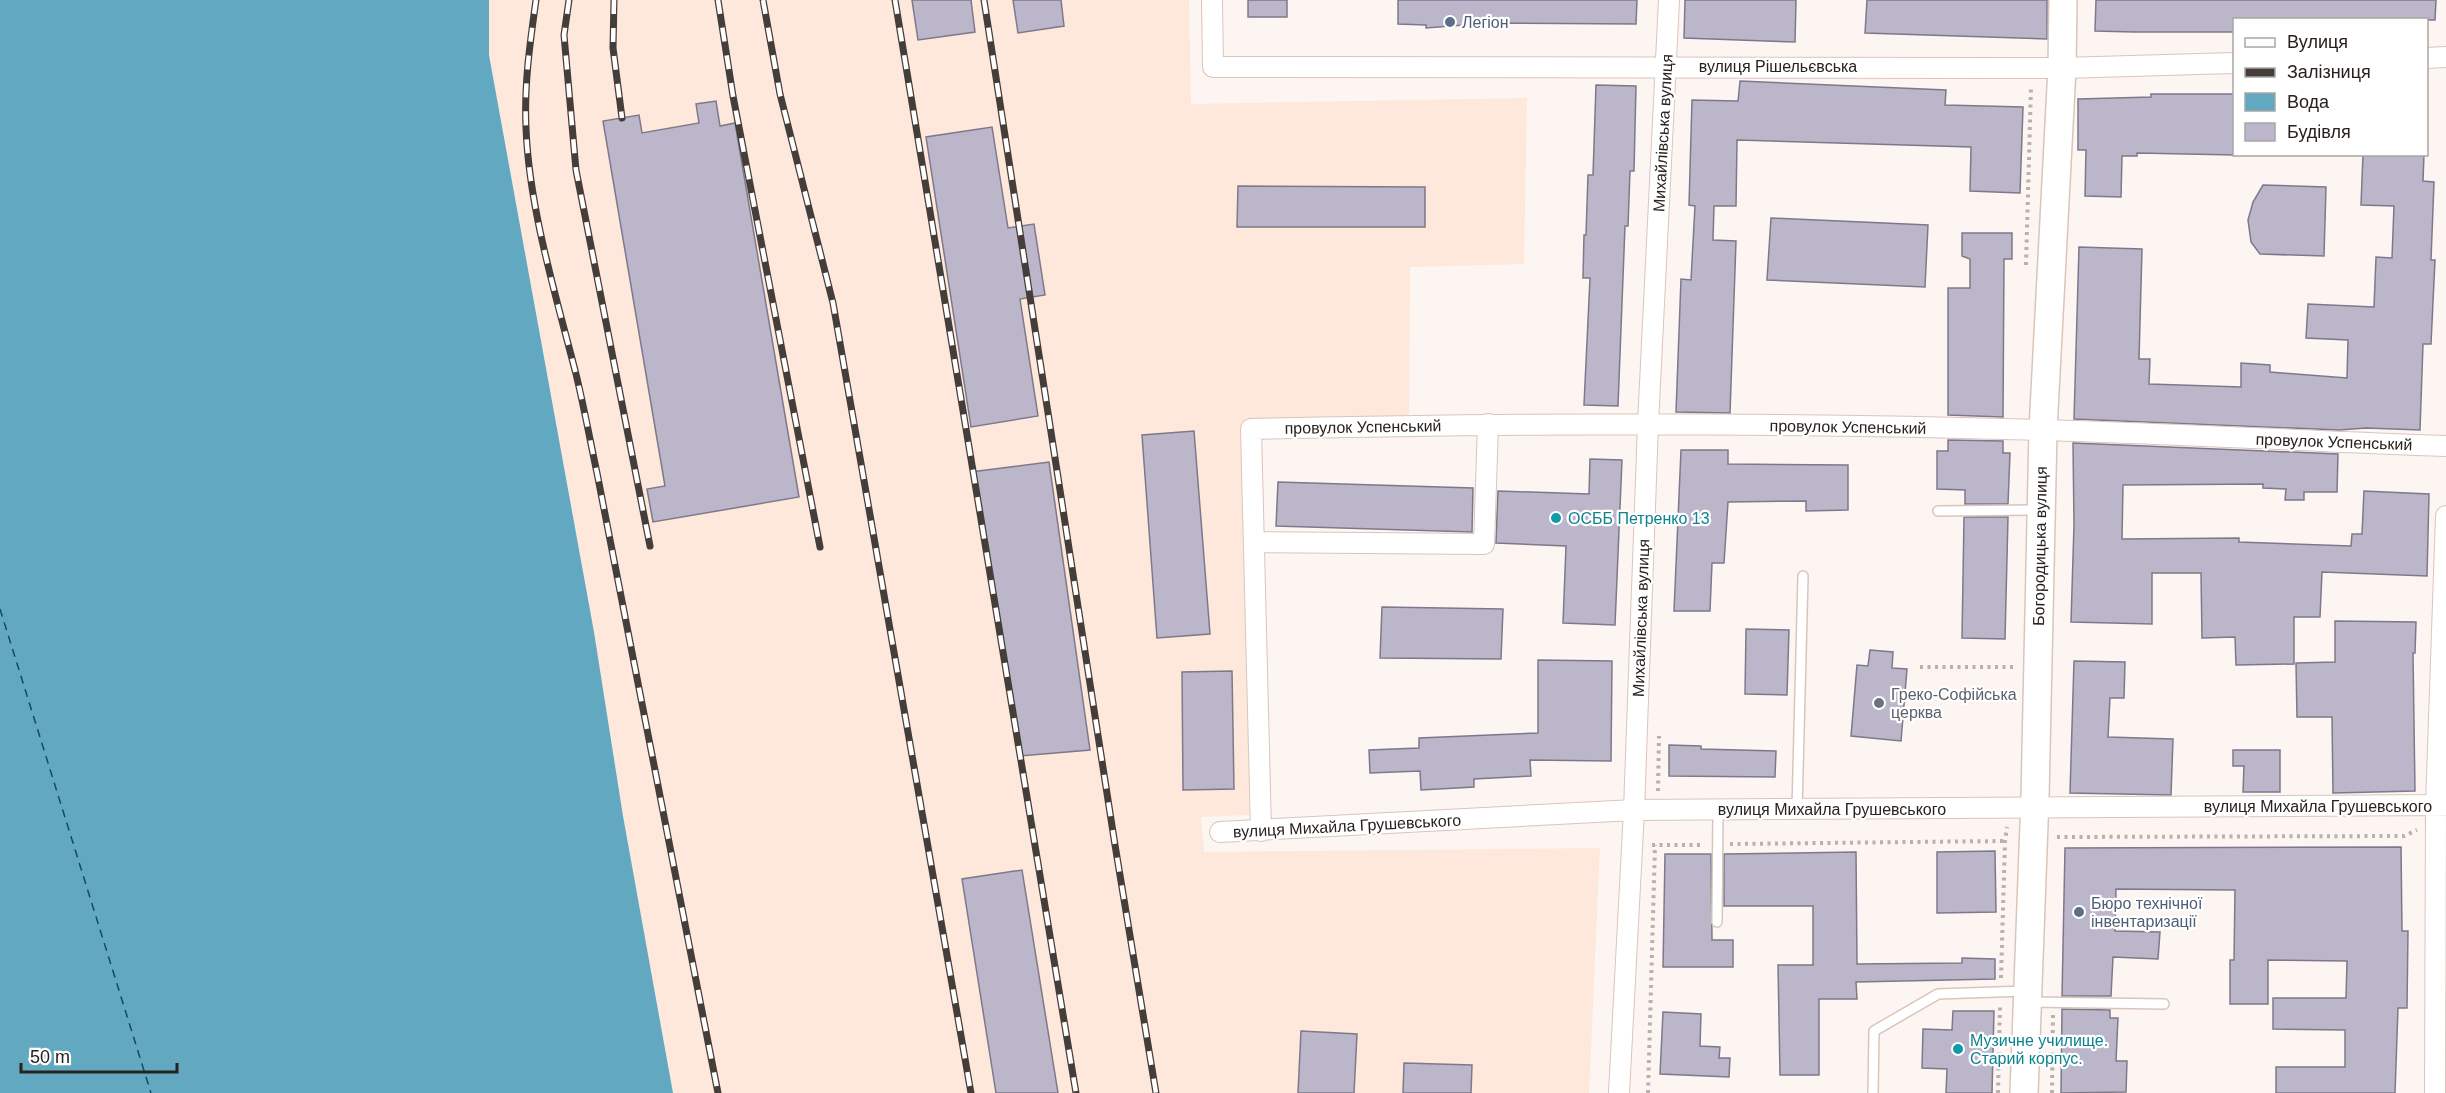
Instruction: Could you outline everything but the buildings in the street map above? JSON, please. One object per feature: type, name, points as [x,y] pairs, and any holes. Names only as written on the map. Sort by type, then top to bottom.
[{"type":"street","name":"вулиця Рішельєвська","points":[[1212,0],[1213,68],[1666,66],[2062,68],[2233,63]]},
{"type":"street","name":"Михайлівська вулиця","points":[[1619,1093],[1633,845],[1648,424],[1669,0]]},
{"type":"street","name":"Богородицька вулиця","points":[[2024,1093],[2034,837],[2043,430],[2062,68],[2063,0]]},
{"type":"street","points":[[2428,58],[2446,57]]},
{"type":"street","points":[[1261,831],[1254,542],[1484,544],[1488,424]]},
{"type":"street","name":"провулок Успенський","points":[[1254,542],[1251,429],[1488,424],[1648,424],[2043,430],[2446,446]]},
{"type":"street","points":[[2435,1093],[2446,516]]},
{"type":"street","name":"вулиця Михайла Грушевського","points":[[1220,832],[1634,810],[2034,807],[2439,811]]},
{"type":"lane","points":[[1938,511],[2041,510]]},
{"type":"lane","points":[[1797,810],[1803,576]]},
{"type":"lane","points":[[1717,922],[1718,810]]},
{"type":"lane","points":[[1873,1093],[1874,1031],[1938,994],[2000,992],[2028,996],[2164,1004]]},
{"type":"path","points":[[1920,667],[2014,667]]},
{"type":"path","points":[[1633,845],[2005,841],[2034,837],[2404,836],[2439,811]]},
{"type":"path","points":[[1998,1093],[2005,841]]},
{"type":"path","points":[[1648,1093],[1656,845]]},
{"type":"shaded area","points":[[489,0],[1189,0],[1191,104],[1527,98],[1524,264],[1410,267],[1409,420],[1245,420],[1249,815],[1201,817],[1204,852],[1600,848],[1589,1093],[673,1093],[623,816],[594,632],[489,55]]},
{"type":"water","points":[[0,0],[489,0],[489,55],[594,632],[623,816],[673,1093],[0,1093]]},
{"type":"ferry route","points":[[0,609],[151,1093]]},
{"type":"railway","points":[[536,0],[526,95],[526,128],[532,189],[587,424],[718,1093]]},
{"type":"railway","points":[[569,0],[564,35],[576,170],[650,546]]},
{"type":"railway","points":[[614,0],[613,48],[622,118]]},
{"type":"railway","points":[[718,0],[733,96],[820,547]]},
{"type":"railway","points":[[763,0],[780,94],[833,303],[971,1093]]},
{"type":"railway","points":[[895,0],[1076,1093]]},
{"type":"railway","points":[[984,0],[1115,845],[1156,1093]]},
{"type":"place","name":"Легіон","points":[[1450,22]]},
{"type":"place","name":"ОСББ Петренко 13","points":[[1556,518]]},
{"type":"place","name":"Греко-Софійська церква","points":[[1879,703]]},
{"type":"place","name":"Бюро технічної інвентаризації","points":[[2079,912]]},
{"type":"place","name":"Музичне училище. Старий корпус.","points":[[1958,1049]]}]
